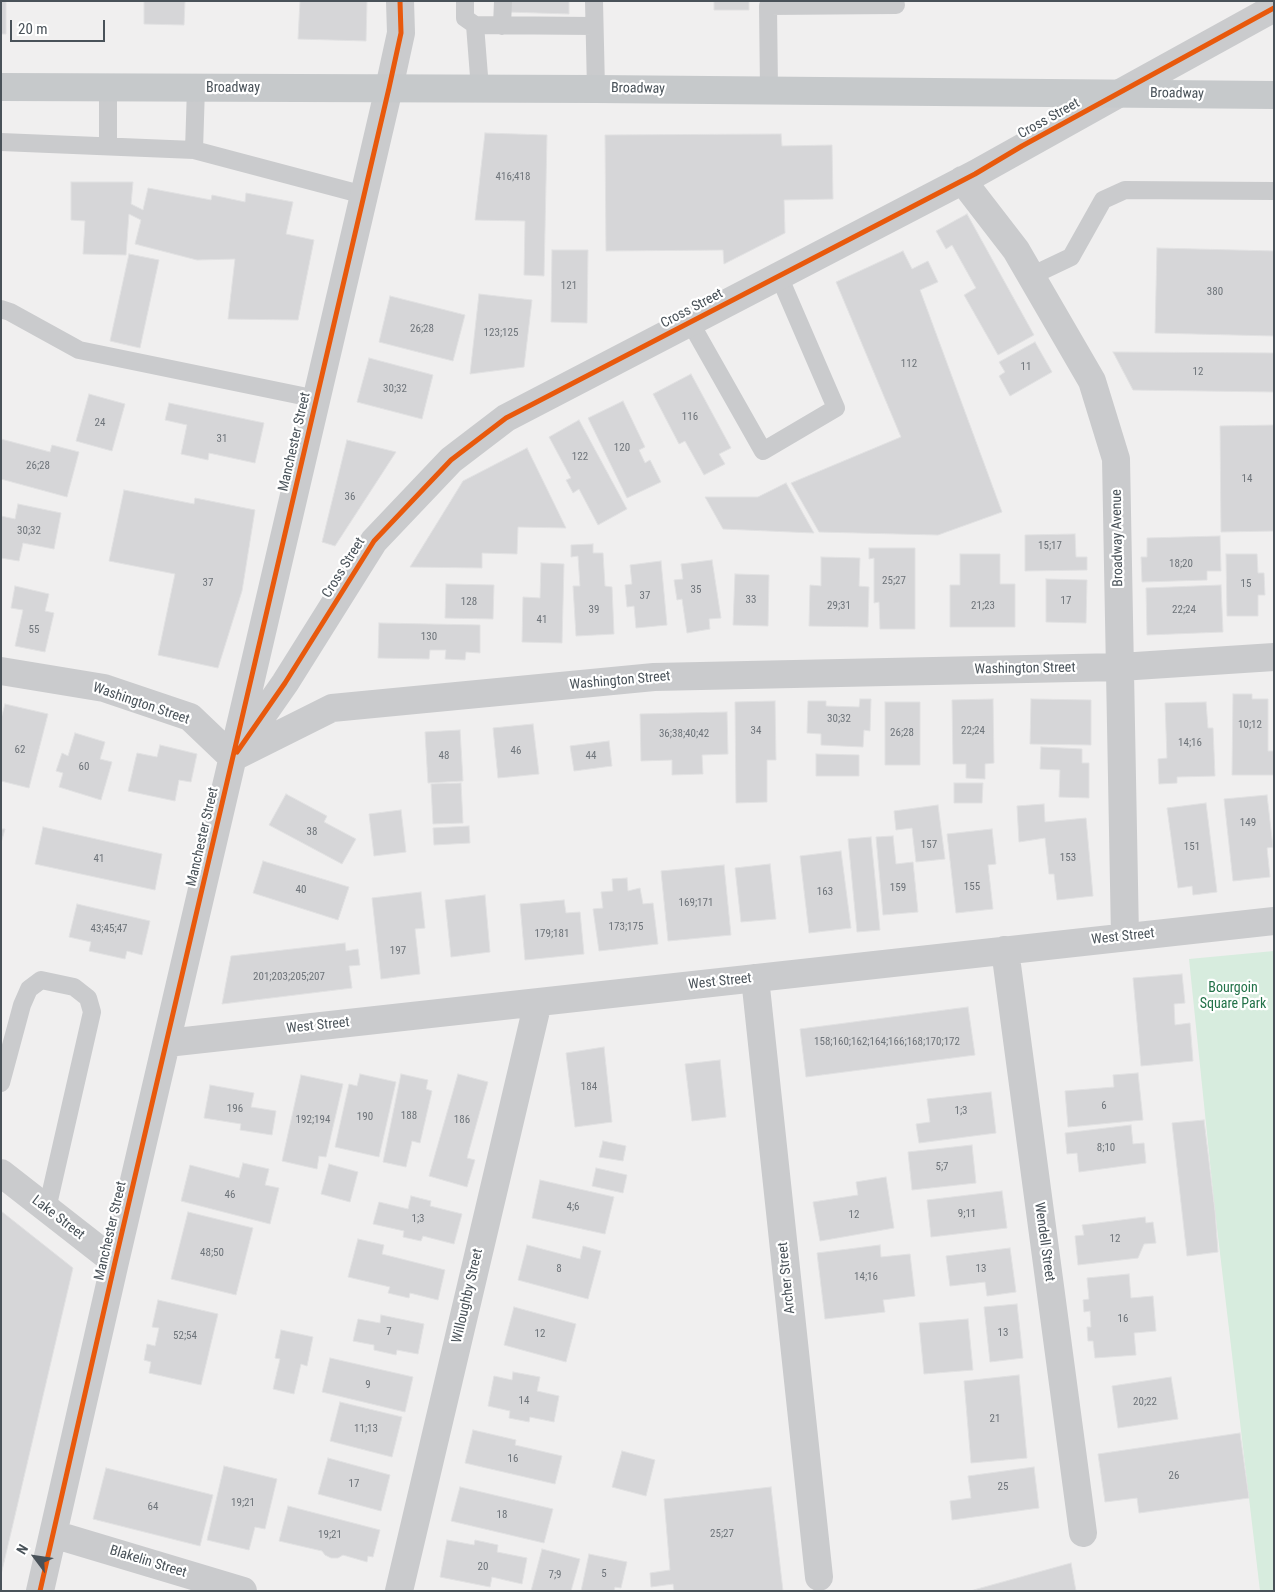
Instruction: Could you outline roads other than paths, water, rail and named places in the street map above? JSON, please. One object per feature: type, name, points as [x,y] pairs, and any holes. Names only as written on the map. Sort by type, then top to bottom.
[{"type":"main road","name":"Broadway","points":[[2,92],[108,88],[389,88],[480,90],[596,88],[1274,95]]},
{"type":"street","name":"Manchester Street","points":[[40,1591],[389,88],[401,34],[400,1]]},
{"type":"street","name":"Cross Street","points":[[233,758],[286,683],[374,541],[451,460],[506,418],[962,180],[1274,8]]},
{"type":"street","name":"Broadway Avenue","points":[[962,180],[1016,250],[1092,381],[1116,460],[1125,937]]},
{"type":"street","name":"Washington Street","points":[[1,670],[104,688],[190,717],[233,758],[332,708],[654,677],[1120,667],[1274,657]]},
{"type":"street","name":"West Street","points":[[166,1043],[1274,921]]},
{"type":"street","name":"Wendell Street","points":[[1004,950],[1083,1533]]},
{"type":"street","name":"Archer Street","points":[[755,978],[819,1578]]},
{"type":"street","name":"Willoughby Street","points":[[399,1591],[538,1002]]},
{"type":"street","name":"Lake Street","points":[[1,1173],[115,1262]]},
{"type":"street","name":"Blakelin Street","points":[[53,1534],[242,1591]]},
{"type":"lane","points":[[465,1],[465,18],[476,26],[502,26],[592,11],[596,88]]},
{"type":"lane","points":[[502,26],[503,1]]},
{"type":"lane","points":[[769,90],[768,6],[896,5]]},
{"type":"lane","points":[[476,26],[480,90]]},
{"type":"lane","points":[[108,88],[108,146]]},
{"type":"lane","points":[[194,150],[196,88]]},
{"type":"lane","points":[[1,142],[194,150],[364,195]]},
{"type":"lane","points":[[1030,276],[1070,257],[1102,200],[1125,190],[1274,191]]},
{"type":"lane","points":[[690,322],[763,451],[836,408],[779,276]]},
{"type":"lane","points":[[1,310],[10,312],[79,350],[317,399]]},
{"type":"lane","points":[[1,1083],[22,1005],[29,989],[41,980],[74,987],[88,998],[92,1012],[47,1209]]},
{"type":"park label","name":"Bourgoin Square Park","points":[[1233,996]]}]
